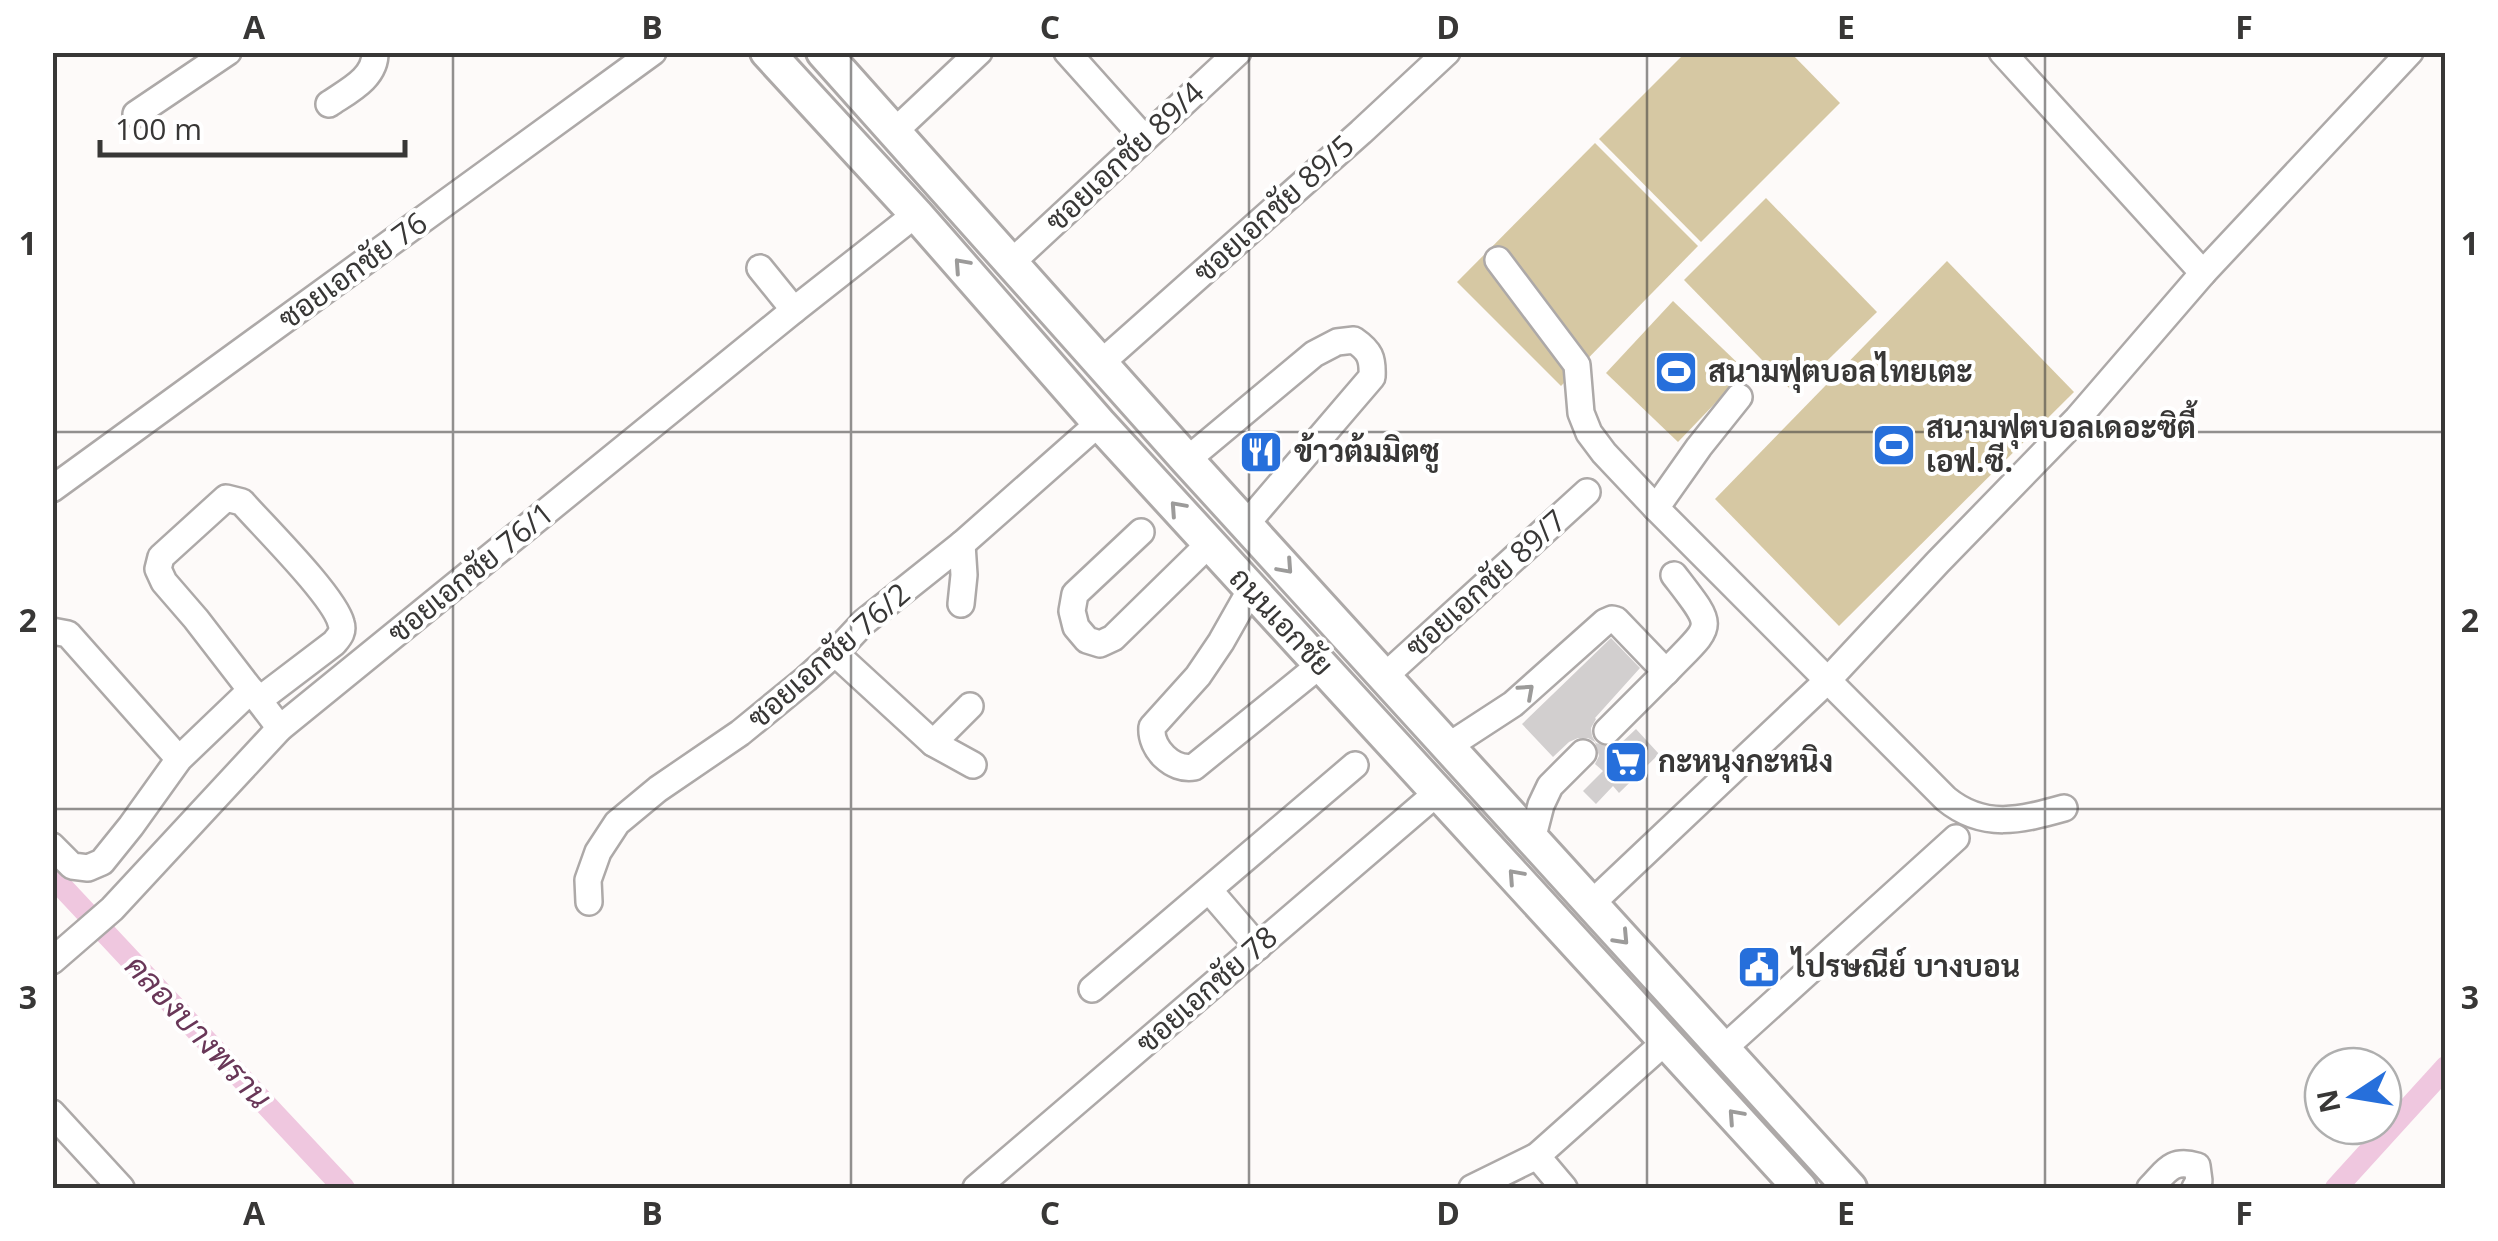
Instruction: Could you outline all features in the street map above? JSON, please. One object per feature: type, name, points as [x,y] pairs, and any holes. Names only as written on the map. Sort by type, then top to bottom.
[{"type":"main road","name":"ถนนเอกชัย","points":[[767,52],[1210,544],[1800,1188]]},
{"type":"main road","name":"ถนนเอกชัย","points":[[823,52],[1187,460],[1850,1188]]},
{"type":"main road","points":[[1663,1038],[1682,1029],[1684,1007]]},
{"type":"main road","points":[[1700,1078],[1705,1058],[1723,1049]]},
{"type":"street","points":[[136,114],[228,52]]},
{"type":"street","points":[[329,104],[364,80],[376,62],[375,52]]},
{"type":"street","name":"ซอยเอกชัย 76","points":[[52,489],[652,52]]},
{"type":"street","points":[[895,131],[979,52]]},
{"type":"street","points":[[1067,52],[1144,138]]},
{"type":"street","name":"ซอยเอกชัย 89/4","points":[[1012,262],[1238,52]]},
{"type":"street","name":"ซอยเอกชัย 89/5","points":[[1100,363],[1447,52]]},
{"type":"street","points":[[2002,52],[2203,273]]},
{"type":"street","points":[[1591,904],[1828,680],[2077,419],[2203,273],[2410,52]]},
{"type":"street","name":"ซอยเอกชัย 76/1","points":[[52,961],[112,909],[280,728],[916,214]]},
{"type":"street","points":[[1498,260],[1578,365],[1581,413],[1604,452],[1946,800],[1962,812],[1982,819],[2019,820],[2064,808]]},
{"type":"street","points":[[760,268],[794,310]]},
{"type":"street","points":[[1187,460],[1314,354],[1337,342],[1354,340],[1368,350],[1373,361],[1372,378],[1247,523]]},
{"type":"street","points":[[1656,508],[1739,397]]},
{"type":"street","name":"ซอยเอกชัย 76/2","points":[[589,902],[588,880],[598,852],[617,823],[658,789],[740,733],[836,653],[864,622],[962,544],[1100,423]]},
{"type":"street","name":"ซอยเอกชัย 89/7","points":[[1385,676],[1588,492]]},
{"type":"street","points":[[52,846],[72,866],[88,868],[102,862],[179,759],[255,695],[334,644],[342,634],[342,623],[328,600],[242,502],[226,498],[161,557],[158,569],[164,582],[196,620],[255,695],[280,728]]},
{"type":"street","points":[[1141,532],[1075,594],[1072,611],[1076,627],[1087,640],[1100,644],[1113,638],[1210,544]]},
{"type":"street","points":[[961,604],[962,544]]},
{"type":"street","points":[[1607,731],[1704,632],[1702,612],[1674,575]]},
{"type":"street","points":[[1251,589],[1198,676],[1152,727],[1151,737],[1159,750],[1173,765],[1194,767],[1320,664]]},
{"type":"street","points":[[1447,746],[1512,704],[1608,620],[1616,620],[1666,672]]},
{"type":"street","points":[[52,631],[68,634],[179,759]]},
{"type":"street","points":[[836,653],[932,744],[973,765]]},
{"type":"street","points":[[932,744],[970,706]]},
{"type":"street","points":[[1532,840],[1540,806],[1550,786],[1583,753]]},
{"type":"street","points":[[1092,989],[1355,765]]},
{"type":"street","name":"ซอยเอกชัย 78","points":[[976,1188],[1438,792]]},
{"type":"street","points":[[1723,1049],[1956,838]]},
{"type":"street","points":[[1209,890],[1258,947]]},
{"type":"street","points":[[1472,1188],[1536,1156],[1663,1038]]},
{"type":"street","points":[[52,1113],[122,1188]]},
{"type":"street","points":[[1536,1156],[1564,1188]]},
{"type":"street","points":[[2150,1188],[2175,1163],[2183,1162],[2196,1166],[2200,1181],[2195,1188]]},
{"type":"shaded area","points":[[1685,53],[1791,53],[1840,103],[1701,242],[1599,139]]},
{"type":"shaded area","points":[[1595,143],[1698,246],[1561,386],[1457,282]]},
{"type":"shaded area","points":[[1766,198],[1877,312],[1794,393],[1684,280]]},
{"type":"shaded area","name":"สนามฟุตบอลเดอะซิตี้ เอฟ.ซี.","points":[[1947,261],[2074,392],[1839,626],[1715,499]]},
{"type":"shaded area","name":"สนามฟุตบอลไทยเตะ","points":[[1673,301],[1746,371],[1678,442],[1606,373]]},
{"type":"building","points":[[1611,638],[1640,668],[1595,718],[1592,736],[1596,743],[1610,747],[1620,744],[1636,729],[1659,754],[1619,793],[1613,786],[1596,804],[1583,791],[1603,771],[1595,764],[1599,756],[1595,742],[1578,738],[1553,757],[1522,724]]},
{"type":"waterway","name":"คลองบางพราน","points":[[52,876],[344,1188]]},
{"type":"waterway","points":[[2336,1188],[2446,1067]]},
{"type":"place","name":"สนามฟุตบอลไทยเตะ","points":[[1676,372]]},
{"type":"place","name":"สนามฟุตบอลเดอะซิตี้ เอฟ.ซี.","points":[[1894,445]]},
{"type":"place","name":"ข้าวต้มมิตซู","points":[[1261,452]]},
{"type":"place","name":"กะหนุงกะหนิง","points":[[1626,762]]},
{"type":"place","name":"ไปรษณีย์ บางบอน","points":[[1759,967]]}]
